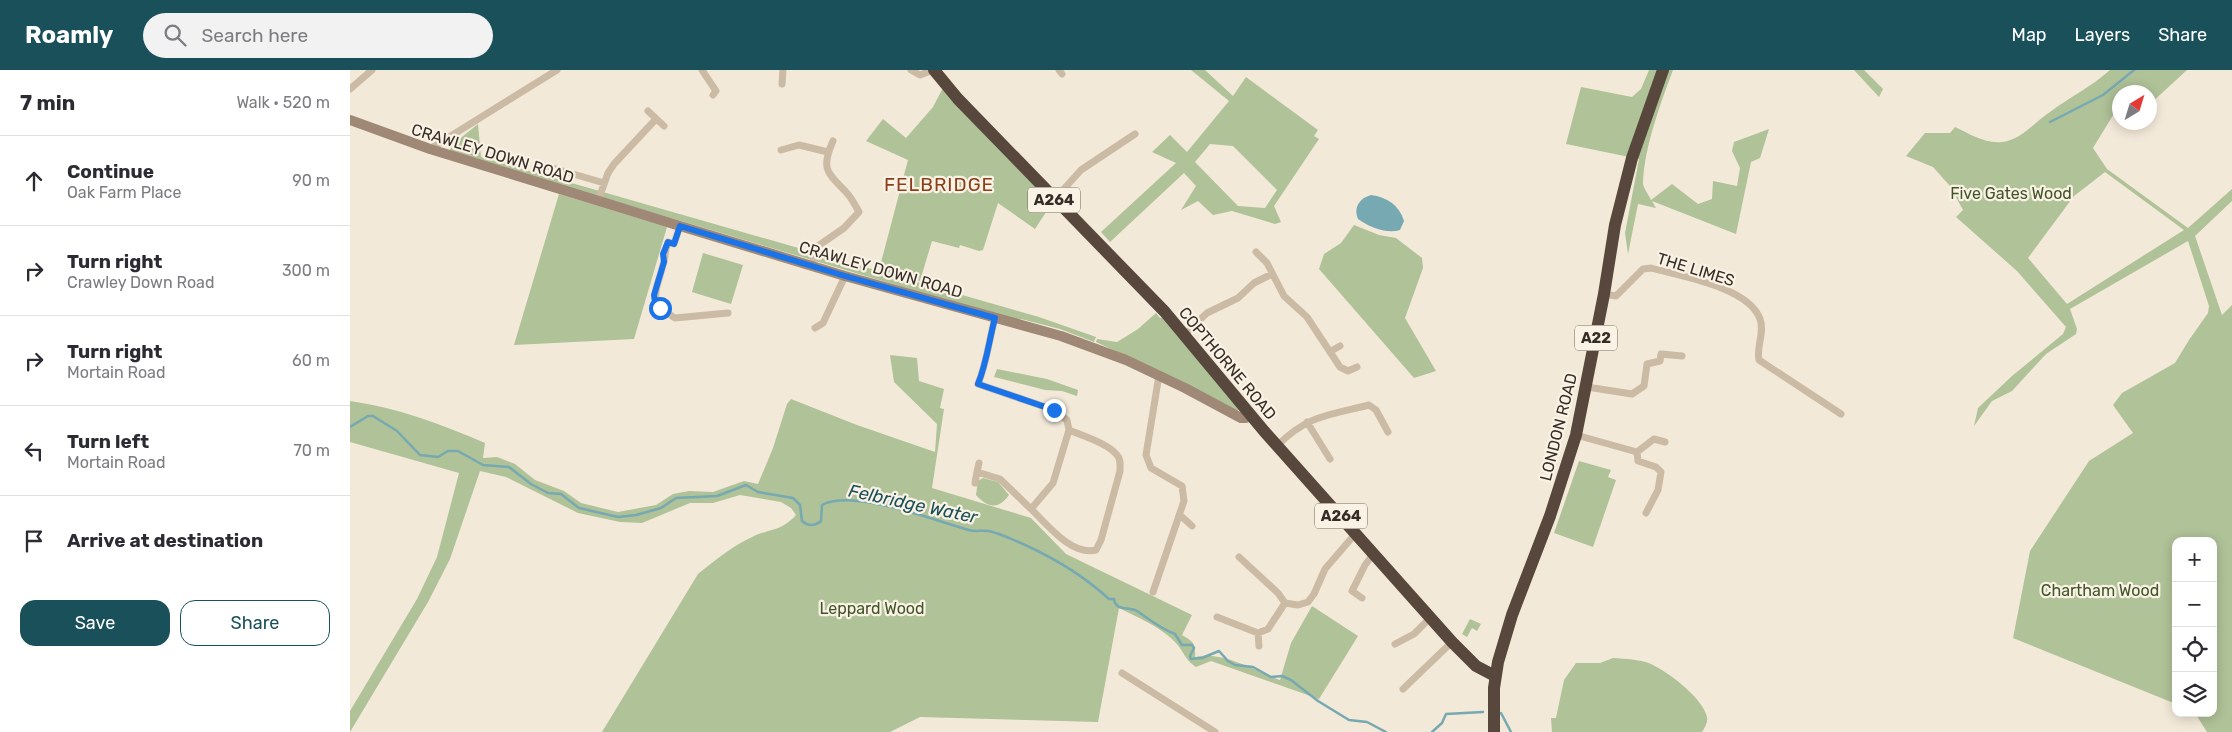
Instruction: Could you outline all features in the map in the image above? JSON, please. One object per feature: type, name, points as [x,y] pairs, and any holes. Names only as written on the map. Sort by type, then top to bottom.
[{"type":"highway","name":"LONDON ROAD","points":[[1494,732],[1495,676],[1508,628],[1550,516],[1576,435],[1604,294],[1614,225],[1632,158],[1663,70]]},
{"type":"highway","name":"COPTHORNE ROAD","points":[[937,71],[958,100],[1184,335],[1278,446],[1452,642],[1476,666],[1495,676]]},
{"type":"street","points":[[350,89],[372,70]]},
{"type":"street","points":[[430,149],[557,70]]},
{"type":"street","points":[[702,70],[716,91],[713,95]]},
{"type":"street","points":[[782,84],[783,70]]},
{"type":"street","points":[[911,70],[920,75],[937,71]]},
{"type":"street","points":[[648,111],[664,126]]},
{"type":"street","points":[[598,201],[604,183],[614,164],[656,119]]},
{"type":"street","name":"CRAWLEY DOWN ROAD","points":[[350,120],[430,149],[680,226],[845,276],[1061,336],[1111,354],[1159,375],[1241,418],[1251,415]]},
{"type":"street","points":[[1054,200],[1081,170],[1135,134]]},
{"type":"street","points":[[812,265],[818,246],[844,228],[859,212],[847,193],[831,179],[826,167],[828,152],[833,141]]},
{"type":"street","points":[[781,150],[799,145],[828,152]]},
{"type":"street","points":[[546,166],[604,183]]},
{"type":"street","points":[[680,226],[678,245],[668,242],[663,254],[664,262],[654,295],[655,303],[675,318],[728,314]]},
{"type":"street","points":[[1256,252],[1267,263],[1284,296],[1307,317],[1343,370],[1348,371],[1357,367]]},
{"type":"street","name":"THE LIMES","points":[[1604,294],[1616,296],[1643,269],[1651,268],[1715,286],[1745,299],[1755,307],[1763,331],[1758,354],[1759,360],[1841,414]]},
{"type":"street","points":[[1184,335],[1207,313],[1238,298],[1254,283],[1272,274]]},
{"type":"street","points":[[815,328],[823,323],[845,276]]},
{"type":"street","points":[[995,318],[986,365],[978,384],[1054,410],[1067,420],[1069,430],[1053,483],[1031,509]]},
{"type":"street","points":[[1331,351],[1340,346]]},
{"type":"street","points":[[1587,387],[1632,394],[1644,386],[1647,364],[1660,361],[1661,354],[1682,356]]},
{"type":"street","points":[[1154,592],[1184,501],[1182,486],[1151,468],[1146,455],[1159,375]]},
{"type":"street","points":[[1278,446],[1293,430],[1307,422],[1334,412],[1369,405],[1376,410],[1388,432]]},
{"type":"street","points":[[1307,422],[1330,458]]},
{"type":"street","points":[[977,472],[1000,479],[1064,540],[1088,552],[1096,550],[1101,540],[1120,471],[1120,460],[1116,454],[1106,447],[1069,430]]},
{"type":"street","points":[[1576,435],[1637,452]]},
{"type":"street","points":[[1637,452],[1654,439],[1665,442]]},
{"type":"street","points":[[1637,452],[1638,461],[1656,467],[1661,472],[1658,490],[1646,513]]},
{"type":"street","points":[[975,484],[979,463]]},
{"type":"street","points":[[1180,515],[1192,526]]},
{"type":"street","points":[[1239,558],[1278,593],[1285,603],[1298,605],[1308,602],[1314,594],[1325,569],[1356,533]]},
{"type":"street","points":[[1362,598],[1352,591],[1364,564],[1374,554]]},
{"type":"street","points":[[1217,617],[1258,633],[1268,628],[1285,603]]},
{"type":"street","points":[[1395,644],[1414,634],[1431,617]]},
{"type":"street","points":[[1258,633],[1259,646]]},
{"type":"street","points":[[1404,689],[1452,642]]},
{"type":"street","points":[[1122,673],[1215,732]]},
{"type":"green space","points":[[1191,70],[1205,70],[1233,96],[1246,77],[1318,130],[1314,136],[1319,139],[1274,206],[1281,222],[1275,224],[1232,211],[1213,215],[1198,201],[1181,210],[1196,186],[1184,173],[1110,242],[1101,232],[1176,163],[1152,152],[1170,135],[1187,152],[1229,101]],"holes":[[[1210,144],[1233,146],[1277,190],[1265,208],[1238,206],[1195,162]]]},
{"type":"green space","points":[[1649,70],[1673,70],[1663,96],[1646,155],[1643,183],[1651,200],[1672,184],[1698,204],[1712,199],[1713,181],[1737,186],[1740,168],[1732,151],[1734,142],[1769,129],[1760,158],[1751,162],[1736,234],[1652,201],[1656,208],[1638,204],[1628,254],[1625,233],[1639,159],[1566,144],[1581,87],[1632,97],[1641,89]]},
{"type":"green space","points":[[1854,70],[1864,70],[1883,89],[1879,97]]},
{"type":"green space","name":"Chartham Wood","points":[[2110,70],[2187,70],[2157,98],[2157,85],[2112,85],[2112,117],[2093,148],[2107,169],[2188,228],[2232,189],[2232,201],[2195,236],[2222,315],[2232,305],[2232,732],[2207,732],[2198,717],[2217,717],[2217,537],[2172,537],[2172,702],[2013,638],[2030,551],[2089,461],[2133,433],[2113,405],[2122,393],[2175,363],[2208,313],[2209,306],[2188,241],[2070,309],[2077,329],[2076,334],[2046,354],[2012,391],[1992,401],[1974,426],[1978,408],[2012,376],[2063,334],[2066,327],[2017,271],[1956,217],[1963,210],[1950,186],[1933,167],[1906,156],[1925,133],[1950,133],[1955,127],[1978,138],[1996,142],[2009,141],[2022,134],[2044,116]],"holes":[[[2105,172],[2184,230],[2067,304],[2028,258],[2074,196]]]},
{"type":"green space","points":[[945,84],[1054,200],[1035,229],[998,203],[983,250],[979,251],[960,245],[959,248],[932,241],[920,281],[879,270],[908,160],[866,141],[883,119],[906,138],[933,107]]},
{"type":"green space","points":[[478,124],[481,157],[1039,317],[1096,337],[1094,342],[1060,329],[1021,319],[1017,321],[449,152],[452,145]]},
{"type":"green space","points":[[559,194],[667,227],[634,339],[514,345]]},
{"type":"green space","points":[[1354,225],[1379,235],[1396,238],[1422,258],[1423,268],[1405,318],[1436,371],[1414,378],[1319,269],[1324,254],[1341,243]]},
{"type":"green space","points":[[703,253],[743,265],[731,304],[692,292]]},
{"type":"green space","points":[[1156,313],[1160,318],[1163,317],[1239,409],[1237,411],[1096,342],[1097,339],[1117,342],[1138,329]]},
{"type":"green space","name":"Leppard Wood","points":[[890,355],[917,358],[919,381],[944,389],[940,408],[944,409],[932,488],[1031,518],[1066,554],[1192,615],[1182,635],[1193,643],[1195,657],[1205,656],[1227,659],[1280,680],[1291,643],[1312,606],[1358,636],[1319,699],[1211,661],[1196,667],[1164,632],[1119,608],[1098,722],[920,717],[890,732],[602,732],[698,574],[739,544],[754,536],[781,527],[796,515],[791,508],[781,502],[740,495],[713,503],[690,503],[642,523],[620,522],[578,513],[506,477],[480,471],[450,559],[428,602],[350,732],[350,711],[417,599],[437,557],[459,473],[350,442],[350,401],[402,412],[469,436],[485,443],[483,458],[497,457],[515,464],[535,480],[564,491],[581,503],[618,512],[656,505],[673,494],[689,491],[713,492],[744,481],[758,484],[773,448],[787,404],[791,399],[857,425],[935,452],[937,424],[894,382]]},
{"type":"green space","points":[[997,369],[1047,379],[1078,390],[1077,396],[1062,391],[1045,390],[994,377]]},
{"type":"green space","points":[[1579,461],[1611,470],[1608,477],[1616,480],[1593,547],[1554,533]]},
{"type":"green space","points":[[983,478],[998,482],[1009,495],[1005,500],[993,506],[985,503],[976,495],[978,481]]},
{"type":"green space","points":[[1470,619],[1481,624],[1477,631],[1472,628],[1467,637],[1462,634]]},
{"type":"green space","points":[[1613,658],[1646,662],[1683,685],[1703,707],[1706,714],[1707,723],[1702,732],[1552,732],[1551,718],[1556,718],[1564,680],[1576,663],[1600,663]]},
{"type":"water","points":[[1371,195],[1387,200],[1396,206],[1404,221],[1400,230],[1378,229],[1358,219],[1357,207],[1364,198]]},
{"type":"waterway","points":[[2050,122],[2103,95],[2134,70]]},
{"type":"waterway","name":"Felbridge Water","points":[[350,427],[368,416],[373,416],[397,431],[420,455],[438,457],[448,451],[458,451],[483,465],[509,467],[531,484],[548,493],[561,494],[579,508],[618,517],[636,515],[661,508],[676,498],[717,496],[746,485],[758,492],[793,498],[800,505],[802,521],[810,525],[821,521],[822,505],[836,501],[853,500],[894,508],[969,530],[996,533],[1057,561],[1079,575],[1109,599],[1114,599],[1117,606],[1137,611],[1160,627],[1175,634],[1182,645],[1192,645],[1194,648],[1190,656],[1191,659],[1202,658],[1219,651],[1228,661],[1235,665],[1253,667],[1271,677],[1282,676],[1291,680],[1318,701],[1349,720],[1367,722],[1386,732]]},
{"type":"waterway","points":[[1432,732],[1442,723],[1446,714],[1483,712]]},
{"type":"waterway","points":[[1501,713],[1511,732]]},
{"type":"district","name":"FELBRIDGE","points":[[939,184]]},
{"type":"route","points":[[660,308],[655,303],[654,295],[664,262],[663,254],[668,242],[674,244],[680,226],[845,276],[995,318],[986,365],[978,384],[1054,410]]},
{"type":"park label","name":"Five Gates Wood","points":[[2011,193]]}]
